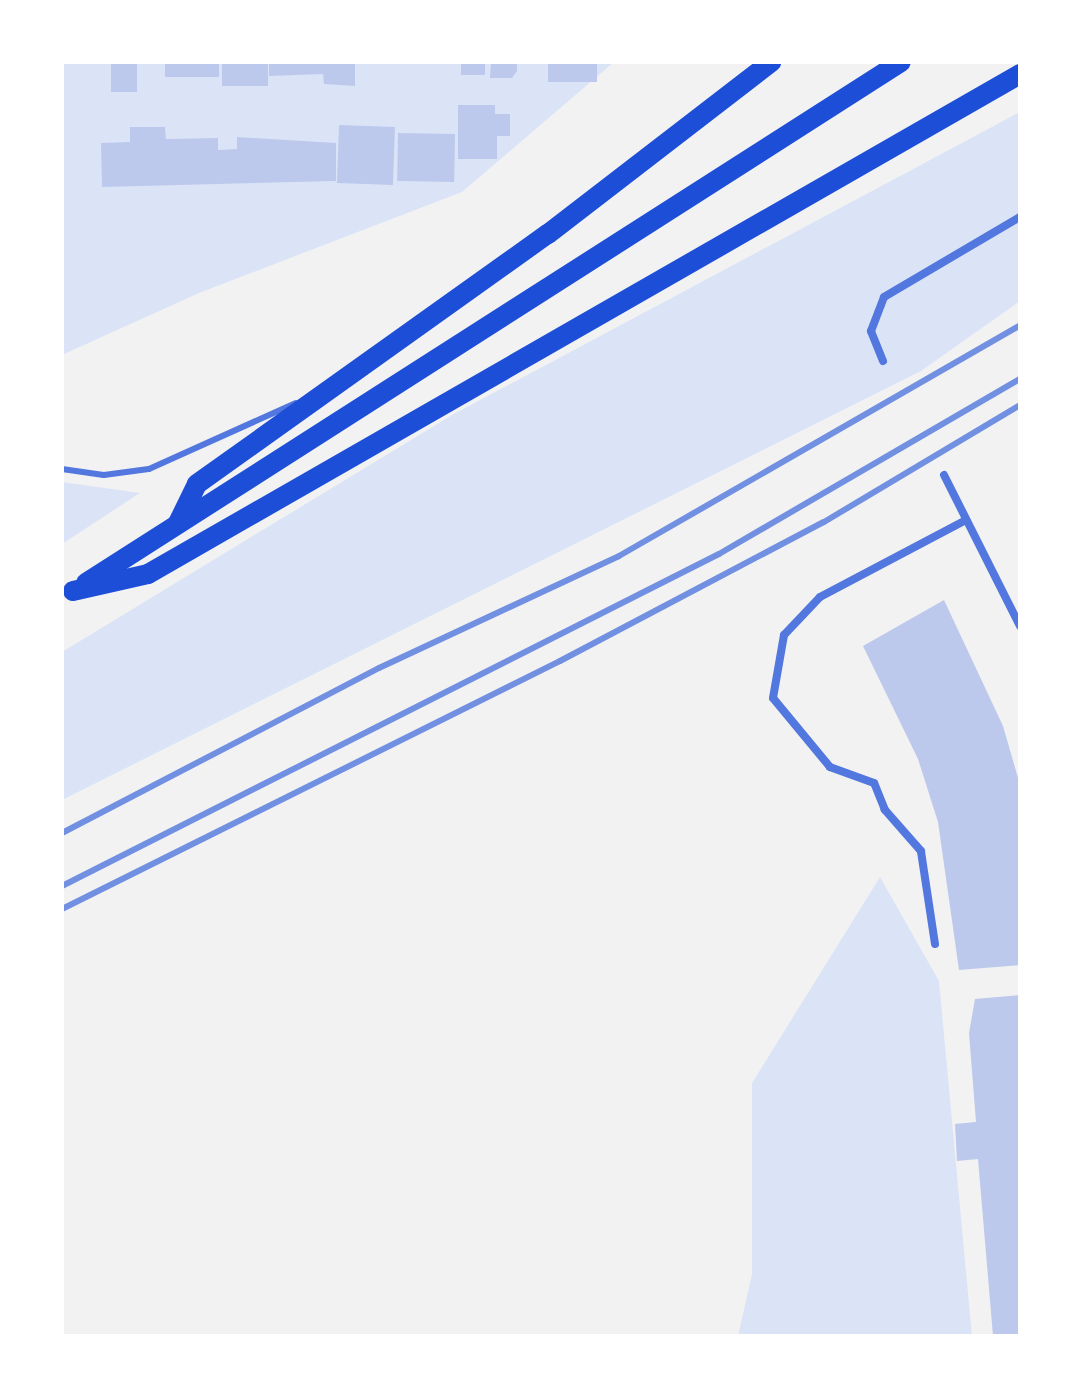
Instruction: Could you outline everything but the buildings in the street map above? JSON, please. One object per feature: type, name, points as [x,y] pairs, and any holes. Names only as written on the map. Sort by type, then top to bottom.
[{"type":"main road","points":[[178,524],[197,484],[336,385],[771,62]]},
{"type":"main road","points":[[68,595],[901,62]]},
{"type":"main road","points":[[68,595],[148,574],[1020,74]]},
{"type":"street","points":[[883,361],[871,331],[884,297],[1020,217]]},
{"type":"street","points":[[944,475],[1020,626]]},
{"type":"street","points":[[935,944],[921,851],[885,810],[874,783],[830,767],[773,698],[784,635],[820,597],[966,520]]},
{"type":"lane","points":[[62,469],[104,475],[149,469],[336,385]]},
{"type":"shaded area","points":[[62,62],[614,62],[462,192],[199,293],[62,355]]},
{"type":"shaded area","points":[[1020,112],[1020,301],[921,371],[62,800],[62,652],[452,415]]},
{"type":"shaded area","points":[[62,482],[140,493],[62,544]]},
{"type":"shaded area","points":[[880,877],[939,981],[972,1336],[738,1336],[752,1274],[752,1083]]},
{"type":"railway","points":[[62,833],[379,668],[619,556],[1020,325]]},
{"type":"railway","points":[[62,886],[719,554],[1020,379]]},
{"type":"railway","points":[[62,909],[560,661],[824,522],[1020,405]]}]
